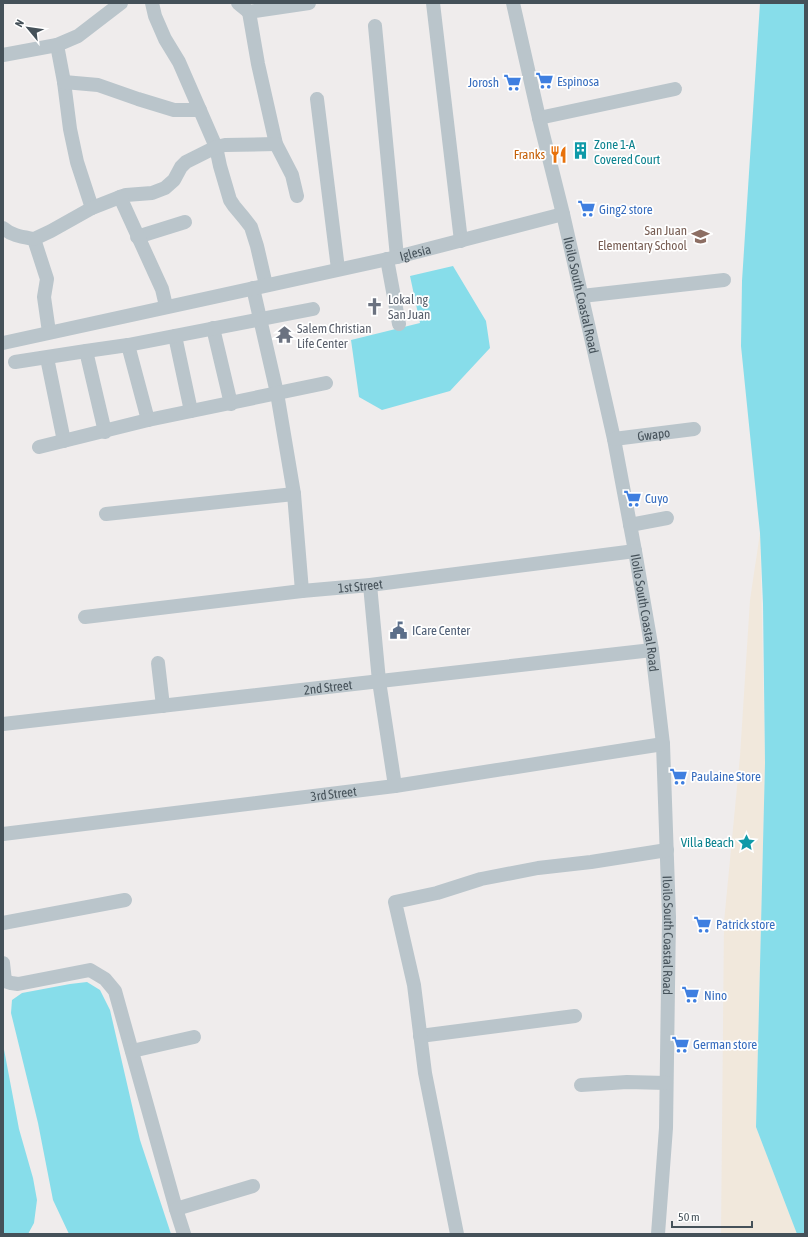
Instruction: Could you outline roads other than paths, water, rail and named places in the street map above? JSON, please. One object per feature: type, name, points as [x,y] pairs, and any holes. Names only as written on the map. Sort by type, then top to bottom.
[{"type":"street","points":[[3,55],[58,45],[78,36],[121,3]]},
{"type":"street","points":[[152,3],[155,16],[165,39],[179,62],[216,147],[230,200],[251,227],[257,246],[260,319],[277,393],[294,494],[302,591]]},
{"type":"street","points":[[238,3],[249,12],[258,64],[276,144],[292,175],[297,196]]},
{"type":"street","points":[[249,12],[309,3]]},
{"type":"street","points":[[433,3],[461,241]]},
{"type":"street","name":"Iloilo South Coastal Road","points":[[513,3],[614,439],[652,650],[663,744],[669,917],[666,1128],[658,1234]]},
{"type":"street","points":[[375,26],[392,258],[399,324]]},
{"type":"street","points":[[58,45],[70,129],[77,162],[92,208]]},
{"type":"street","points":[[64,82],[98,85],[174,110],[200,110]]},
{"type":"street","points":[[539,118],[675,89]]},
{"type":"street","points":[[317,99],[338,269]]},
{"type":"street","points":[[3,228],[9,233],[34,239],[92,208],[120,197],[126,195],[152,193],[165,188],[174,180],[180,167],[186,162],[216,147],[225,145],[276,144]]},
{"type":"street","points":[[120,197],[162,289],[166,306]]},
{"type":"street","name":"Iglesia","points":[[3,342],[392,258],[563,214]]},
{"type":"street","points":[[137,237],[185,222]]},
{"type":"street","points":[[34,239],[48,279],[44,298],[49,332]]},
{"type":"street","points":[[582,296],[724,280]]},
{"type":"street","points":[[15,362],[128,345],[313,309]]},
{"type":"street","points":[[213,328],[231,404]]},
{"type":"street","points":[[175,336],[190,411]]},
{"type":"street","points":[[128,345],[148,420]]},
{"type":"street","points":[[86,351],[105,432]]},
{"type":"street","points":[[48,358],[64,441]]},
{"type":"street","points":[[38,447],[105,432],[148,420],[231,404],[326,383]]},
{"type":"street","name":"Gwapo","points":[[614,439],[694,429]]},
{"type":"street","points":[[106,514],[294,494]]},
{"type":"street","points":[[630,525],[667,518]]},
{"type":"street","name":"1st Street","points":[[85,617],[302,591],[370,585],[635,551]]},
{"type":"street","points":[[370,585],[380,681],[395,786]]},
{"type":"street","name":"2nd Street","points":[[3,724],[652,650]]},
{"type":"street","points":[[158,663],[163,706]]},
{"type":"street","name":"3rd Street","points":[[3,834],[395,786],[663,744]]},
{"type":"street","points":[[457,1234],[425,1073],[414,985],[395,902],[437,893],[481,880],[538,868],[591,862],[667,850]]},
{"type":"street","points":[[3,923],[125,900]]},
{"type":"street","points":[[3,963],[5,981],[11,983],[18,984],[90,970],[105,979],[115,991],[184,1234]]},
{"type":"street","points":[[420,1036],[575,1016]]},
{"type":"street","points":[[132,1051],[194,1037]]},
{"type":"street","points":[[581,1085],[627,1082],[666,1083]]},
{"type":"street","points":[[176,1209],[253,1186]]},
{"type":"water","points":[[760,3],[805,3],[805,1234],[797,1234],[756,1127],[765,763],[763,604],[760,533],[741,346],[742,281]]},
{"type":"water","points":[[453,266],[486,321],[490,348],[450,391],[382,410],[359,397],[351,340],[420,323],[410,276]]},
{"type":"water","points":[[87,982],[100,990],[110,1010],[140,1140],[171,1234],[69,1234],[53,1200],[38,1123],[11,1013],[12,1000],[22,993]]},
{"type":"water","points":[[3,1044],[19,1129],[33,1178],[37,1200],[34,1223],[28,1234],[3,1234]]},
{"type":"place","name":"Espinosa","points":[[544,81]]},
{"type":"place","name":"Jorosh","points":[[512,82]]},
{"type":"place","name":"Zone 1-A Covered Court","points":[[581,151]]},
{"type":"place","name":"Franks","points":[[558,154]]},
{"type":"place","name":"Ging2 store","points":[[586,209]]},
{"type":"place","name":"San Juan Elementary School","points":[[700,237]]},
{"type":"place","name":"Lokal ng San Juan","points":[[375,306]]},
{"type":"place","name":"Salem Christian Life Center","points":[[284,335]]},
{"type":"place","name":"Cuyo","points":[[632,498]]},
{"type":"place","name":"ICare Center","points":[[399,630]]},
{"type":"place","name":"Paulaine Store","points":[[678,776]]},
{"type":"place","name":"Villa Beach","points":[[747,842]]},
{"type":"place","name":"Patrick store","points":[[703,924]]},
{"type":"place","name":"Nino","points":[[691,995]]},
{"type":"place","name":"German store","points":[[680,1044]]}]
